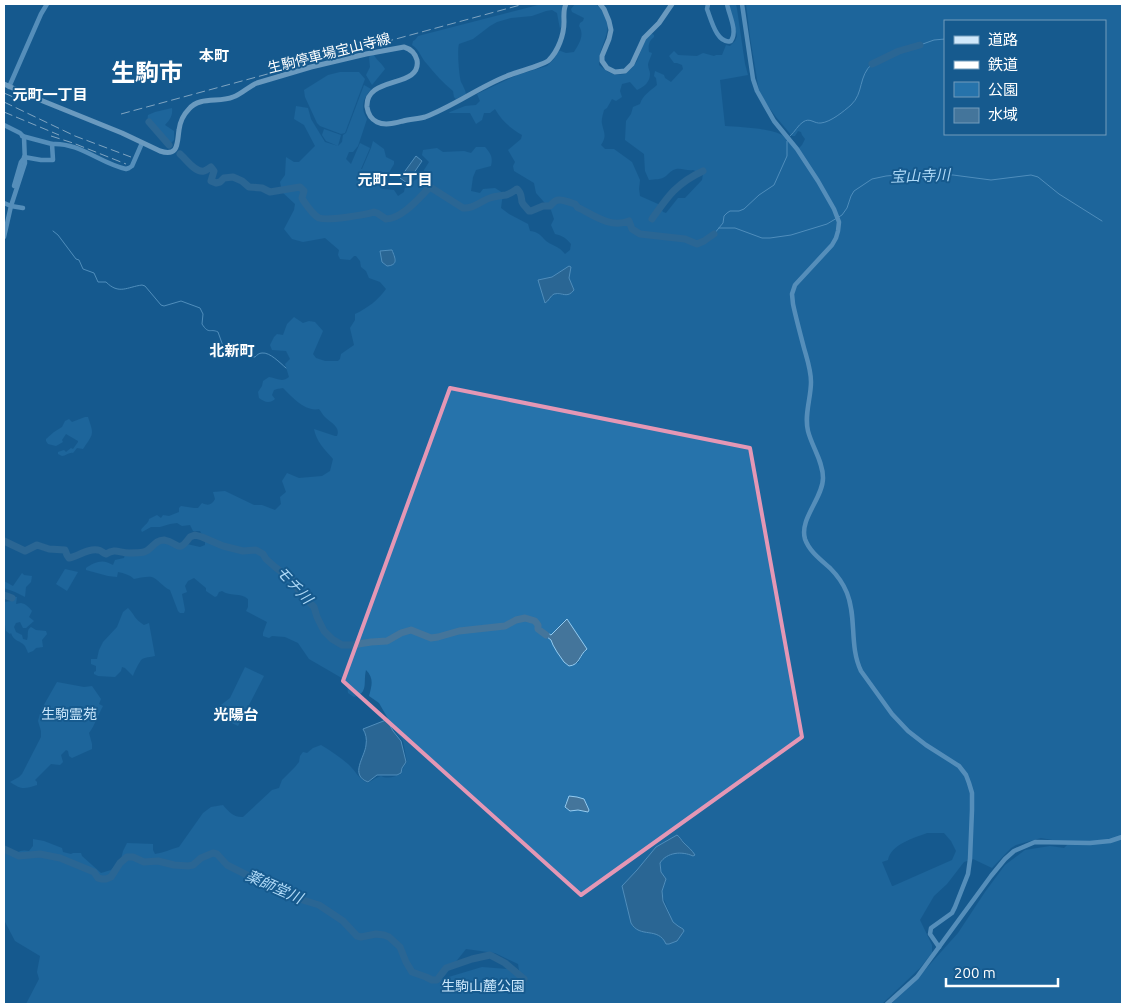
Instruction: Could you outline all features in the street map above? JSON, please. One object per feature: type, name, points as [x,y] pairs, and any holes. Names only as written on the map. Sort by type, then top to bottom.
[{"type":"main road","name":"生駒停車場宝山寺線","points":[[6,85],[164,152],[172,152],[176,149],[182,118],[189,108],[199,102],[233,97],[250,86],[311,67],[404,47],[414,52],[417,64],[416,70],[412,75],[389,83],[375,91],[368,100],[369,115],[378,122],[386,124],[425,117],[496,80],[548,62],[555,53],[562,37],[563,14],[566,4]]},
{"type":"main road","points":[[600,4],[604,9],[611,30],[602,61],[607,68],[615,72],[625,71],[632,64],[644,38],[659,24],[672,4]]},
{"type":"street","points":[[6,85],[46,4]]},
{"type":"street","points":[[708,4],[719,36],[723,41],[727,42],[734,35],[727,4]]},
{"type":"street","points":[[742,4],[752,79],[757,91],[774,121],[818,181],[839,222],[836,238],[832,245],[794,285],[792,294],[811,381],[807,418],[808,430],[821,464],[823,479],[822,486],[807,519],[804,529],[805,539],[811,549],[840,580],[847,592],[850,603],[854,651],[860,671],[892,714],[908,730],[926,745],[959,766],[966,775],[972,793],[970,867],[952,913],[934,924],[930,931],[939,947]]},
{"type":"street","points":[[4,126],[20,132],[24,137],[69,146],[126,169],[132,166],[142,143]]},
{"type":"street","points":[[4,237],[24,162],[24,137]]},
{"type":"street","points":[[24,157],[53,160],[52,144]]},
{"type":"street","points":[[4,203],[23,208]]},
{"type":"street","points":[[887,1004],[917,977],[995,871],[1015,850],[1035,842],[1090,843],[1110,841],[1122,837]]},
{"type":"highlighted area","points":[[450,388],[750,448],[802,737],[581,895],[343,681]]},
{"type":"green space","points":[[542,4],[563,4],[560,29],[557,13],[552,10],[532,16],[511,18],[497,22],[473,39],[459,44],[458,57],[461,82],[466,94],[456,99],[453,91],[436,75],[412,45],[418,36]]},
{"type":"green space","name":"生駒山麓公園","points":[[575,4],[596,4],[607,19],[608,26],[599,65],[608,72],[616,75],[625,74],[637,61],[644,42],[651,33],[654,35],[649,45],[649,52],[652,53],[648,64],[650,74],[648,82],[637,90],[630,82],[622,84],[620,91],[622,97],[616,101],[612,99],[604,110],[602,122],[604,137],[601,145],[605,149],[614,149],[632,162],[640,180],[640,196],[658,204],[663,212],[666,213],[678,198],[685,198],[702,180],[703,174],[693,170],[676,169],[662,178],[649,180],[645,171],[644,154],[625,140],[626,121],[633,107],[640,104],[645,96],[657,85],[654,76],[655,71],[664,75],[671,82],[683,69],[682,65],[674,63],[669,56],[674,51],[678,55],[697,56],[703,53],[714,56],[722,55],[726,45],[730,46],[735,41],[737,36],[729,4],[736,4],[748,75],[720,80],[725,126],[768,130],[780,134],[789,141],[796,151],[805,139],[801,132],[798,131],[795,136],[792,136],[765,102],[759,91],[746,4],[1122,4],[1122,1004],[891,1004],[915,981],[958,933],[1005,865],[1025,850],[1050,846],[1064,848],[1069,843],[1041,838],[1011,848],[992,868],[973,859],[964,862],[947,884],[934,896],[920,920],[932,945],[932,953],[920,968],[882,1004],[26,1004],[39,979],[37,972],[40,956],[15,941],[4,920],[4,847],[17,853],[23,850],[29,851],[33,846],[33,839],[44,841],[62,848],[63,852],[71,854],[81,853],[101,873],[111,870],[121,859],[127,843],[153,844],[155,854],[179,847],[203,813],[211,807],[223,805],[234,815],[243,817],[272,790],[279,788],[282,780],[299,762],[303,752],[307,753],[321,745],[345,761],[362,780],[368,783],[381,776],[391,777],[401,774],[407,762],[403,741],[393,729],[379,703],[369,696],[372,682],[366,670],[364,690],[354,697],[348,693],[347,683],[309,659],[298,643],[285,637],[272,636],[269,638],[263,636],[267,622],[246,611],[248,599],[245,597],[222,591],[215,597],[206,591],[206,588],[194,578],[188,581],[185,586],[187,592],[182,594],[185,610],[184,613],[180,613],[170,590],[152,577],[134,579],[127,574],[118,572],[117,577],[86,570],[86,568],[98,562],[106,562],[113,565],[115,560],[124,558],[125,554],[149,552],[162,542],[181,549],[187,544],[200,547],[205,545],[200,531],[193,531],[190,525],[182,526],[177,523],[151,527],[142,532],[141,530],[149,519],[157,515],[161,518],[163,515],[169,516],[179,512],[181,506],[198,508],[202,503],[211,504],[215,499],[213,492],[225,491],[254,505],[262,505],[275,510],[281,504],[280,497],[286,492],[282,481],[287,473],[299,478],[322,476],[330,471],[333,459],[324,449],[314,429],[337,436],[338,430],[334,425],[319,409],[304,406],[283,388],[274,390],[272,395],[275,399],[269,402],[259,398],[258,392],[263,381],[269,377],[282,380],[289,377],[285,364],[290,359],[286,351],[272,350],[270,345],[277,334],[283,335],[287,324],[294,317],[303,323],[315,322],[323,331],[313,354],[316,358],[325,361],[338,361],[341,354],[354,345],[350,328],[355,320],[355,314],[380,297],[386,289],[380,282],[369,278],[356,256],[350,260],[340,259],[338,255],[339,250],[325,238],[303,242],[292,239],[284,229],[294,210],[295,204],[282,192],[280,182],[285,175],[286,157],[294,162],[299,162],[315,146],[304,125],[294,119],[296,106],[308,108],[311,119],[325,142],[338,146],[342,142],[343,135],[346,133],[364,85],[371,89],[363,103],[367,119],[358,146],[353,152],[349,152],[346,159],[351,164],[360,143],[370,148],[362,169],[373,141],[384,149],[386,157],[394,161],[380,188],[394,190],[398,196],[404,192],[405,187],[423,176],[429,162],[422,155],[423,150],[437,148],[443,152],[464,151],[471,153],[476,147],[485,147],[491,156],[491,166],[476,170],[471,191],[480,193],[483,189],[495,188],[503,193],[501,208],[528,224],[530,231],[540,234],[565,254],[570,250],[571,244],[568,240],[555,234],[551,225],[554,219],[551,210],[536,193],[534,183],[514,171],[513,166],[515,162],[508,150],[521,139],[522,135],[507,124],[495,109],[490,113],[484,113],[482,120],[476,124],[470,113],[449,113],[465,106],[476,105],[480,101],[477,94],[517,75],[547,66],[554,59],[558,50],[566,53],[574,52],[581,39],[581,29],[579,26],[584,18],[572,12],[571,9]],"holes":[[[562,271],[569,278],[574,290],[561,295],[555,294],[551,297],[538,280],[552,277]],[[565,620],[568,620],[587,649],[578,663],[561,656],[551,640],[538,631],[539,629],[551,635]],[[570,796],[584,799],[589,810],[588,812],[568,810],[565,808],[565,804]],[[927,833],[944,833],[956,851],[952,860],[892,886],[882,862],[888,860],[890,854],[904,842]],[[677,835],[693,856],[684,853],[675,854],[663,859],[660,863],[661,872],[666,881],[662,892],[663,897],[672,920],[684,931],[677,941],[667,944],[659,935],[639,931],[631,923],[622,886],[656,847]],[[466,949],[495,953],[518,964],[519,970],[482,967],[442,979]]]},
{"type":"green space","points":[[374,55],[385,69],[372,85],[366,75],[370,67],[369,57]]},
{"type":"green space","points":[[340,72],[359,72],[365,79],[345,133],[341,134],[317,123],[305,97],[304,90],[328,75]]},
{"type":"green space","points":[[172,108],[171,117],[165,125],[174,131],[174,140],[170,144],[150,127],[148,115]]},
{"type":"green space","points":[[324,129],[341,135],[338,146],[326,141],[322,135]]},
{"type":"green space","points":[[88,417],[92,434],[83,449],[77,448],[73,453],[63,456],[58,454],[58,452],[64,450],[66,452],[71,448],[73,449],[78,442],[66,434],[62,440],[63,442],[56,446],[48,444],[46,439],[62,427],[65,421],[69,419],[72,422]]},
{"type":"green space","points":[[65,569],[78,572],[67,591],[56,584]]},
{"type":"green space","points":[[22,573],[32,576],[31,582],[26,587],[25,597],[4,588],[4,581],[13,586]]},
{"type":"green space","points":[[13,597],[17,597],[16,604],[23,603],[30,608],[32,611],[29,617],[34,621],[26,628],[23,628],[20,622],[16,623],[14,627],[16,632],[22,635],[23,639],[27,640],[28,631],[31,627],[36,630],[46,631],[47,634],[42,640],[43,647],[36,648],[28,653],[23,644],[6,631],[4,624],[4,602],[11,601]]},
{"type":"green space","points":[[128,608],[141,623],[144,625],[149,623],[155,656],[141,660],[133,676],[122,667],[115,677],[98,676],[94,674],[96,666],[91,664],[91,659],[97,659],[103,642],[117,627],[123,612]]},
{"type":"green space","points":[[245,667],[264,676],[238,726],[219,717],[213,711],[230,698]]},
{"type":"green space","name":"生駒霊苑","points":[[57,682],[84,687],[92,686],[101,699],[99,704],[103,706],[89,733],[92,749],[72,758],[66,750],[61,755],[63,762],[60,765],[51,764],[35,780],[37,785],[20,788],[10,782],[22,774],[41,737],[38,721],[41,710]]},
{"type":"water","points":[[416,156],[422,161],[407,183],[400,178]]},
{"type":"water","points":[[392,250],[395,263],[387,266],[382,262],[380,251]]},
{"type":"water","points":[[569,266],[571,267],[569,278],[574,290],[567,295],[554,294],[545,303],[538,280],[552,277]]},
{"type":"water","points":[[567,619],[587,649],[575,664],[569,666],[557,652],[551,640],[538,630],[551,635]]},
{"type":"water","points":[[386,720],[401,741],[406,762],[401,773],[397,775],[377,775],[368,782],[362,779],[359,770],[366,743],[363,729]]},
{"type":"water","points":[[569,796],[584,799],[589,810],[588,812],[570,811],[565,807]]},
{"type":"water","points":[[677,835],[695,855],[675,854],[663,859],[660,863],[661,872],[666,879],[662,891],[663,901],[673,922],[684,931],[677,941],[666,944],[658,935],[639,931],[631,923],[622,886],[656,847]]},
{"type":"waterway","name":"宝山寺川","points":[[920,45],[934,40],[944,39]]},
{"type":"waterway","name":"宝山寺川","points":[[872,64],[899,51],[920,45]]},
{"type":"waterway","name":"宝山寺川","points":[[790,136],[805,121],[810,120],[819,123],[829,121],[851,105],[858,95],[865,74],[872,64]]},
{"type":"waterway","name":"宝山寺川","points":[[149,122],[169,145]]},
{"type":"waterway","name":"宝山寺川","points":[[714,234],[723,223],[724,216],[727,213],[744,209],[759,195],[774,185],[787,156],[788,140]]},
{"type":"waterway","name":"宝山寺川","points":[[180,154],[197,170],[204,171],[211,167],[214,171],[211,181],[216,183],[224,178],[233,177],[249,187],[262,188],[270,192],[300,187],[304,191],[302,198],[308,208],[317,217],[324,219],[374,212],[386,219],[392,218],[404,212],[430,187],[463,208],[474,206],[492,197],[507,195],[517,189],[529,211],[543,206],[550,206],[555,201],[561,200],[575,204],[577,207],[604,221],[616,223],[629,221],[632,229],[640,234],[685,239],[697,244],[714,234]]},
{"type":"waterway","name":"宝山寺川","points":[[652,219],[663,203],[680,185],[703,171]]},
{"type":"waterway","name":"宝山寺川","points":[[719,228],[735,228],[762,238],[791,235],[827,224],[842,215],[854,191],[872,179],[909,174],[930,177],[953,175],[991,180],[1031,175],[1038,177],[1059,194],[1102,221]]},
{"type":"waterway","points":[[53,231],[76,259],[79,260],[83,269],[94,273],[98,282],[106,282],[119,289],[142,285],[161,305],[164,306],[181,301],[200,308],[203,314],[202,324],[208,330],[218,332],[223,346],[239,347],[252,357],[261,353],[268,354],[286,368]]},
{"type":"waterway","name":"モチ川","points":[[4,541],[25,551],[37,545],[49,549],[65,550],[69,558],[94,550],[100,550],[106,554],[115,551],[142,552],[147,551],[161,540],[180,546],[195,535],[223,546],[243,551],[256,550],[292,580],[301,594],[314,607],[324,631],[342,645],[387,641],[411,630],[431,638],[438,637],[459,631],[505,626],[525,618],[535,621],[538,629],[546,635]]},
{"type":"waterway","points":[[4,595],[12,598]]},
{"type":"waterway","name":"薬師堂川","points":[[4,849],[19,856],[40,854],[60,858],[94,872],[98,878],[102,879],[111,877],[120,863],[127,857],[133,857],[144,862],[158,861],[188,866],[213,853],[217,854],[227,865],[249,876],[258,877],[296,898],[319,905],[343,921],[357,936],[376,934],[389,937],[400,947],[412,972],[432,980],[437,980],[446,968],[490,955],[505,963],[524,979]]},
{"type":"railway","points":[[121,114],[524,4]]},
{"type":"railway","points":[[4,93],[20,100]]},
{"type":"railway","points":[[4,102],[75,136],[131,157]]},
{"type":"railway","points":[[4,112],[59,135]]},
{"type":"railway","points":[[51,136],[126,164]]},
{"type":"district","name":"本町","points":[[214,56]]},
{"type":"district","name":"生駒市","points":[[147,73]]},
{"type":"district","name":"元町一丁目","points":[[50,95]]},
{"type":"district","name":"元町二丁目","points":[[395,180]]},
{"type":"district","name":"北新町","points":[[232,351]]},
{"type":"district","name":"光陽台","points":[[236,715]]}]
